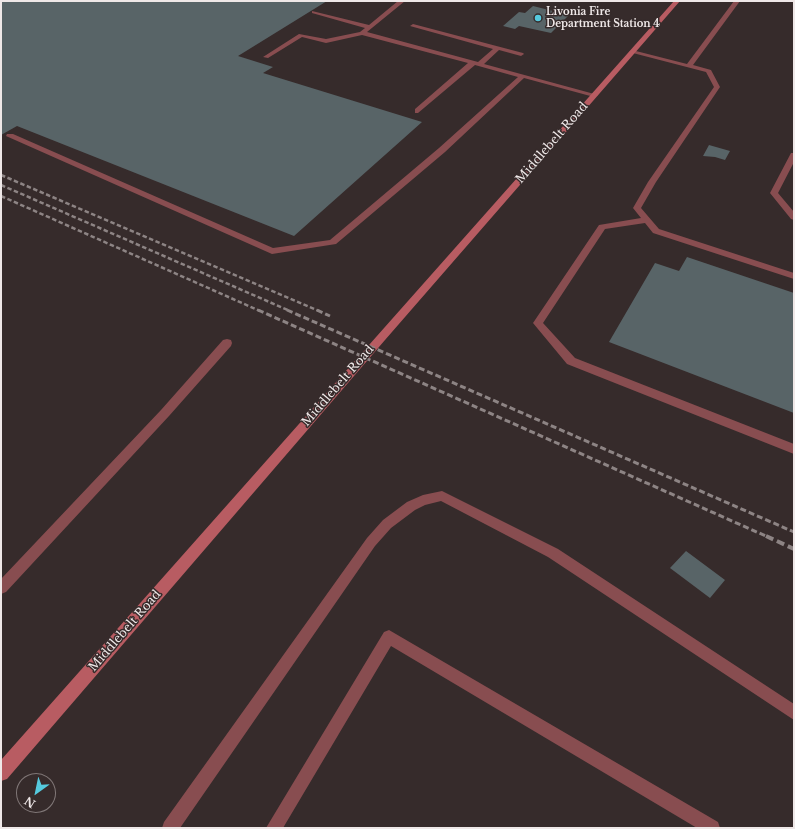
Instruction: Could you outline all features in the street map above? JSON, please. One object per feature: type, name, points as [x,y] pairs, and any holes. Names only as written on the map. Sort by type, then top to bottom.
[{"type":"main road","name":"Middlebelt Road","points":[[1,773],[677,1]]},
{"type":"lane","points":[[266,57],[301,35],[326,41],[362,33],[402,1]]},
{"type":"lane","points":[[689,66],[737,1]]},
{"type":"lane","points":[[314,12],[370,27]]},
{"type":"lane","points":[[413,26],[521,54]]},
{"type":"lane","points":[[362,33],[594,95]]},
{"type":"lane","points":[[418,111],[498,48]]},
{"type":"lane","points":[[632,52],[709,71],[717,87],[652,182],[637,208],[656,231],[794,276]]},
{"type":"lane","points":[[10,136],[272,251],[333,242],[442,150],[523,76]]},
{"type":"lane","points":[[794,155],[774,193],[794,217]]},
{"type":"lane","points":[[646,220],[602,227],[538,322],[571,361],[794,450]]},
{"type":"lane","points":[[1,588],[165,413],[227,343]]},
{"type":"lane","points":[[170,828],[371,542],[387,524],[411,506],[423,500],[442,496],[552,553],[794,713]]},
{"type":"lane","points":[[274,828],[389,637],[712,828]]},
{"type":"building","points":[[1,1],[327,1],[238,56],[273,67],[263,73],[422,122],[294,236],[17,126],[1,135]]},
{"type":"building","name":"Livonia Fire Department Station 4","points":[[533,6],[569,15],[551,33],[519,26],[515,29],[503,26],[519,12],[525,13]]},
{"type":"building","points":[[709,145],[730,151],[725,160],[703,156]]},
{"type":"building","points":[[687,257],[794,293],[794,413],[609,342],[655,263],[679,271]]},
{"type":"building","points":[[686,551],[725,580],[710,598],[670,568]]},
{"type":"railway","points":[[1,175],[319,311]]},
{"type":"railway","points":[[1,185],[290,311]]},
{"type":"railway","points":[[1,196],[260,311]]},
{"type":"railway","points":[[258,310],[768,537]]},
{"type":"railway","points":[[287,310],[794,532]]},
{"type":"railway","points":[[317,310],[330,316]]},
{"type":"railway","points":[[766,536],[794,549]]},
{"type":"place","name":"Livonia Fire Department Station 4","points":[[538,18]]}]
